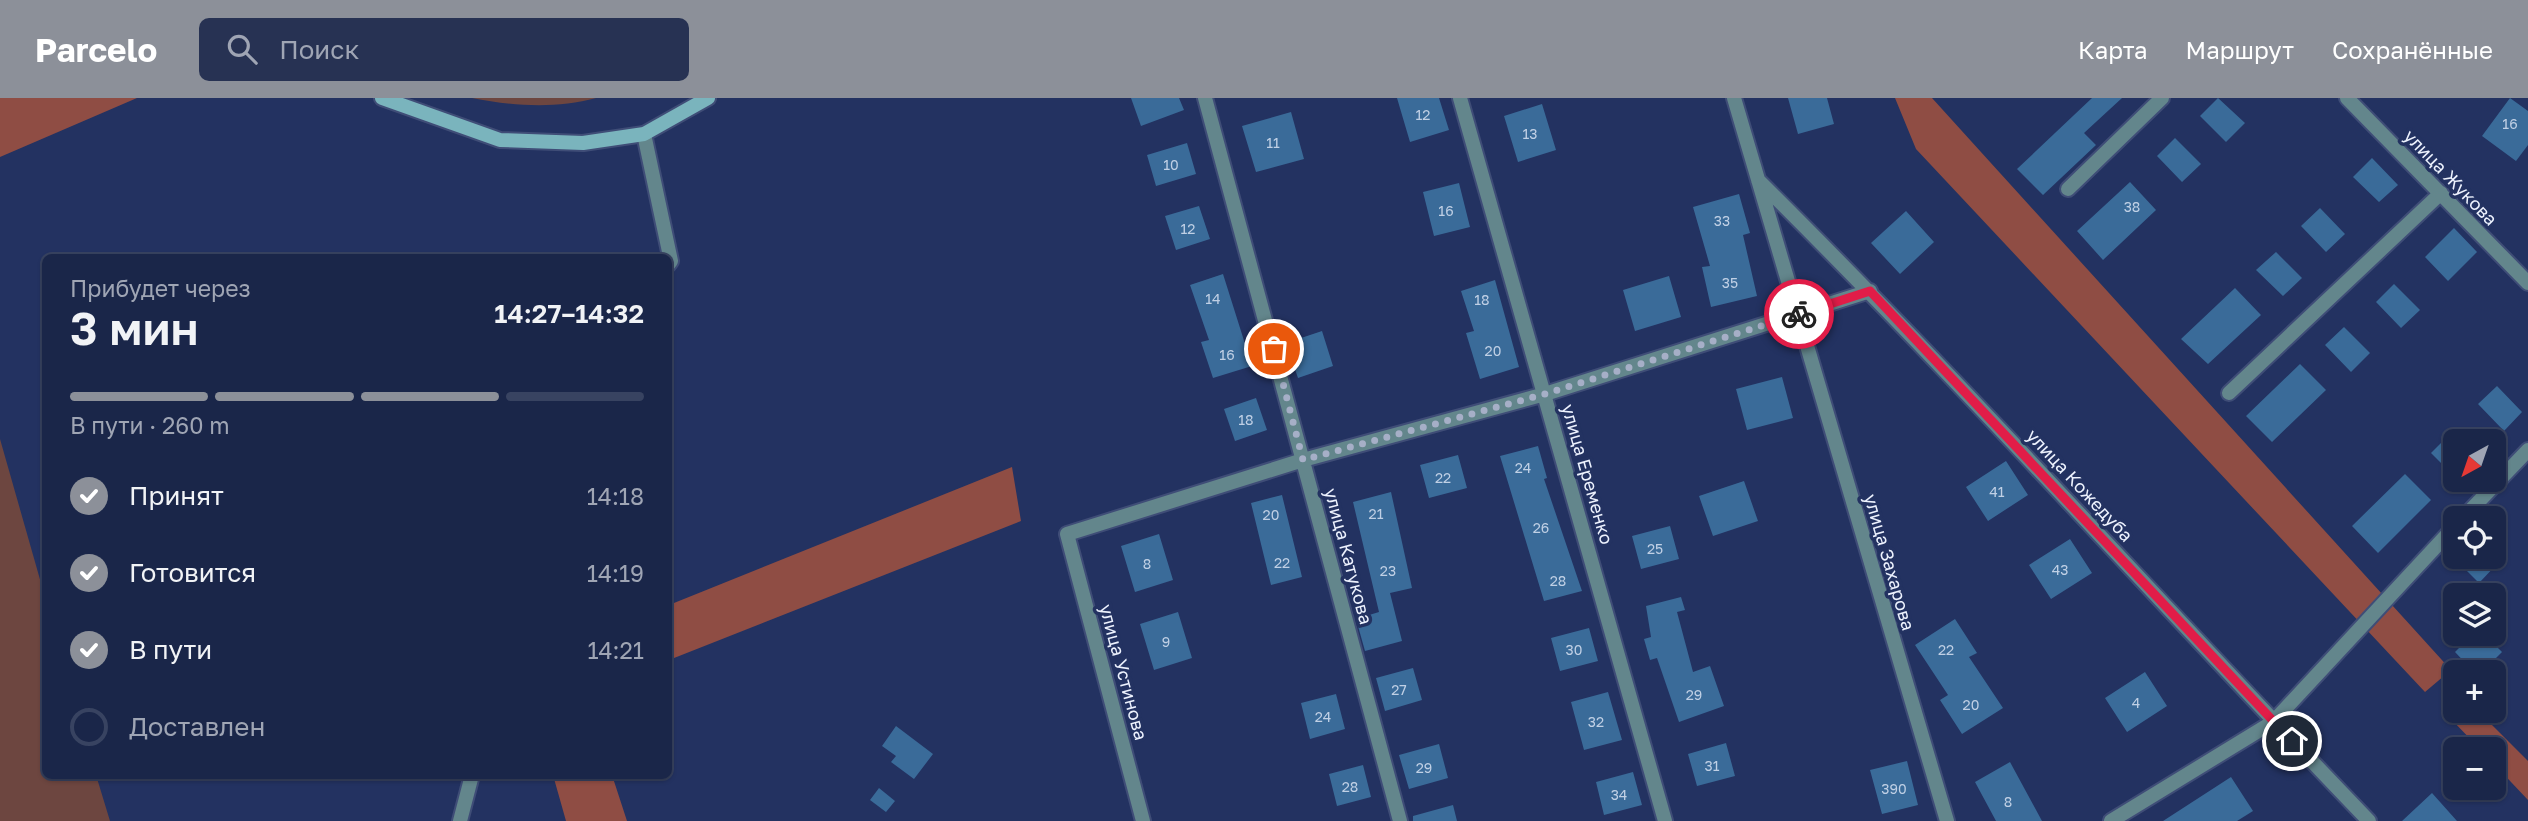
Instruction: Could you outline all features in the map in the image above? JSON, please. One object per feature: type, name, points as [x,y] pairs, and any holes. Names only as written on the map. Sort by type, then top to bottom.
[{"type":"main road","points":[[382,98],[500,139],[583,143],[644,134],[708,98]]},
{"type":"street","name":"улица Катукова","points":[[1205,98],[1400,821]]},
{"type":"street","name":"улица Еременко","points":[[1460,98],[1665,821]]},
{"type":"street","name":"улица Кожедуба","points":[[1734,98],[1797,314]]},
{"type":"street","points":[[2068,189],[2162,98]]},
{"type":"street","name":"улица Жукова","points":[[2347,98],[2528,282]]},
{"type":"street","points":[[644,134],[670,254]]},
{"type":"street","name":"улица Кожедуба","points":[[1758,180],[1870,291],[2036,464],[2273,722],[2369,821]]},
{"type":"street","points":[[2229,393],[2441,193]]},
{"type":"street","points":[[1303,460],[1545,394],[1870,291]]},
{"type":"street","name":"улица Захарова","points":[[1797,314],[1947,821]]},
{"type":"street","points":[[2474,506],[2528,450]]},
{"type":"street","name":"улица Устинова","points":[[1143,821],[1068,534],[1303,460]]},
{"type":"street","points":[[2110,821],[2273,722],[2443,539]]},
{"type":"street","points":[[460,821],[471,779]]},
{"type":"shaded area","points":[[0,98],[137,98],[0,157]]},
{"type":"shaded area","points":[[472,98],[596,98],[565,104],[534,105]]},
{"type":"shaded area","points":[[1895,98],[1932,98],[2443,661],[2443,677],[2425,692],[1916,149]]},
{"type":"shaded area","points":[[0,439],[42,586],[42,779],[97,779],[110,821],[0,821]]},
{"type":"shaded area","points":[[1012,467],[1021,521],[672,659],[672,604]]},
{"type":"shaded area","points":[[2455,723],[2490,723],[2504,737],[2468,737]]},
{"type":"shaded area","points":[[2506,739],[2528,761],[2528,800],[2506,777]]},
{"type":"shaded area","points":[[554,779],[613,779],[627,821],[566,821]]},
{"type":"building","points":[[1131,98],[1179,98],[1184,110],[1141,126]]},
{"type":"building","points":[[1397,98],[1439,98],[1449,130],[1410,142]]},
{"type":"building","points":[[1788,98],[1827,98],[1834,124],[1798,134]]},
{"type":"building","points":[[2092,98],[2122,98],[2084,133],[2096,145],[2043,195],[2017,169]]},
{"type":"building","points":[[2218,98],[2245,123],[2226,142],[2200,116]]},
{"type":"building","points":[[2510,98],[2528,111],[2528,145],[2516,161],[2482,136]]},
{"type":"building","points":[[1542,104],[1556,150],[1518,162],[1504,116]]},
{"type":"building","points":[[1291,112],[1304,159],[1256,172],[1242,126]]},
{"type":"building","points":[[2175,138],[2201,164],[2182,182],[2157,156]]},
{"type":"building","points":[[1187,143],[1196,174],[1156,186],[1147,155]]},
{"type":"building","points":[[2372,158],[2398,185],[2379,202],[2353,177]]},
{"type":"building","points":[[2130,182],[2156,210],[2103,260],[2077,231]]},
{"type":"building","points":[[1459,183],[1470,227],[1434,236],[1423,192]]},
{"type":"building","points":[[1739,194],[1750,233],[1743,235],[1757,296],[1711,307],[1702,267],[1710,266],[1693,207]]},
{"type":"building","points":[[1199,206],[1210,239],[1176,250],[1165,216]]},
{"type":"building","points":[[2320,208],[2345,234],[2326,252],[2301,226]]},
{"type":"building","points":[[1906,211],[1934,242],[1900,274],[1871,243]]},
{"type":"building","points":[[2454,228],[2477,252],[2448,281],[2425,257]]},
{"type":"building","points":[[2276,252],[2302,278],[2283,296],[2256,270]]},
{"type":"building","points":[[1223,274],[1252,366],[1213,378],[1201,342],[1209,340],[1190,285]]},
{"type":"building","points":[[1669,276],[1681,317],[1635,331],[1623,290]]},
{"type":"building","points":[[1495,280],[1519,367],[1480,379],[1466,333],[1474,331],[1461,291]]},
{"type":"building","points":[[2394,284],[2420,310],[2401,328],[2376,302]]},
{"type":"building","points":[[2235,288],[2261,315],[2208,364],[2181,339]]},
{"type":"building","points":[[2344,327],[2370,353],[2351,372],[2325,345]]},
{"type":"building","points":[[1322,331],[1333,366],[1298,378],[1286,343]]},
{"type":"building","points":[[2300,364],[2326,390],[2272,442],[2246,416]]},
{"type":"building","points":[[1782,377],[1793,418],[1747,430],[1736,389]]},
{"type":"building","points":[[2497,386],[2522,412],[2506,429],[2502,429],[2478,404]]},
{"type":"building","points":[[1256,398],[1267,430],[1235,441],[1224,409]]},
{"type":"building","points":[[2443,441],[2443,465],[2431,453]]},
{"type":"building","points":[[1538,446],[1547,478],[1544,479],[1582,591],[1544,601],[1500,456]]},
{"type":"building","points":[[1458,455],[1467,488],[1429,498],[1420,465]]},
{"type":"building","points":[[2006,461],[2028,495],[1988,521],[1966,487]]},
{"type":"building","points":[[2405,474],[2431,500],[2378,553],[2352,526]]},
{"type":"building","points":[[1744,481],[1758,521],[1713,536],[1699,496]]},
{"type":"building","points":[[1391,492],[1412,588],[1390,593],[1402,641],[1365,651],[1356,619],[1379,612],[1353,502]]},
{"type":"building","points":[[1282,495],[1302,577],[1271,585],[1251,503]]},
{"type":"building","points":[[1670,526],[1679,559],[1641,569],[1632,536]]},
{"type":"building","points":[[1159,534],[1173,580],[1135,592],[1121,546]]},
{"type":"building","points":[[2070,539],[2092,573],[2051,599],[2029,565]]},
{"type":"building","points":[[2465,569],[2492,569],[2479,583]]},
{"type":"building","points":[[1681,597],[1685,610],[1677,612],[1693,672],[1710,666],[1724,706],[1679,722],[1657,658],[1650,660],[1644,639],[1651,637],[1646,606]]},
{"type":"building","points":[[1178,612],[1192,658],[1154,670],[1140,624]]},
{"type":"building","points":[[1955,619],[1977,653],[1969,657],[2003,708],[1962,734],[1940,700],[1948,695],[1915,645]]},
{"type":"building","points":[[1589,628],[1598,661],[1560,671],[1551,638]]},
{"type":"building","points":[[2461,646],[2496,646],[2502,652],[2494,660],[2463,660],[2455,652]]},
{"type":"building","points":[[1413,668],[1422,700],[1385,711],[1376,678]]},
{"type":"building","points":[[2145,672],[2167,706],[2127,732],[2105,698]]},
{"type":"building","points":[[1608,692],[1622,740],[1584,750],[1571,702]]},
{"type":"building","points":[[1336,694],[1345,729],[1310,739],[1301,703]]},
{"type":"building","points":[[896,726],[933,754],[914,779],[891,762],[896,756],[882,746]]},
{"type":"building","points":[[1726,743],[1735,776],[1697,786],[1688,754]]},
{"type":"building","points":[[1439,744],[1448,778],[1409,789],[1399,755]]},
{"type":"building","points":[[1907,761],[1918,805],[1882,814],[1870,770]]},
{"type":"building","points":[[2010,762],[2042,821],[1996,821],[1975,782]]},
{"type":"building","points":[[1363,765],[1371,797],[1337,806],[1329,774]]},
{"type":"building","points":[[1633,772],[1642,805],[1604,815],[1596,782]]},
{"type":"building","points":[[2231,777],[2253,811],[2237,821],[2163,821]]},
{"type":"building","points":[[879,788],[895,801],[886,812],[870,800]]},
{"type":"building","points":[[2432,793],[2457,821],[2402,821]]},
{"type":"building","points":[[1453,805],[1457,821],[1413,821],[1413,816]]},
{"type":"way so far","points":[[1274,349],[1303,460],[1545,394],[1799,314]]},
{"type":"route","points":[[1799,314],[1870,291],[2036,464],[2292,741]]}]
